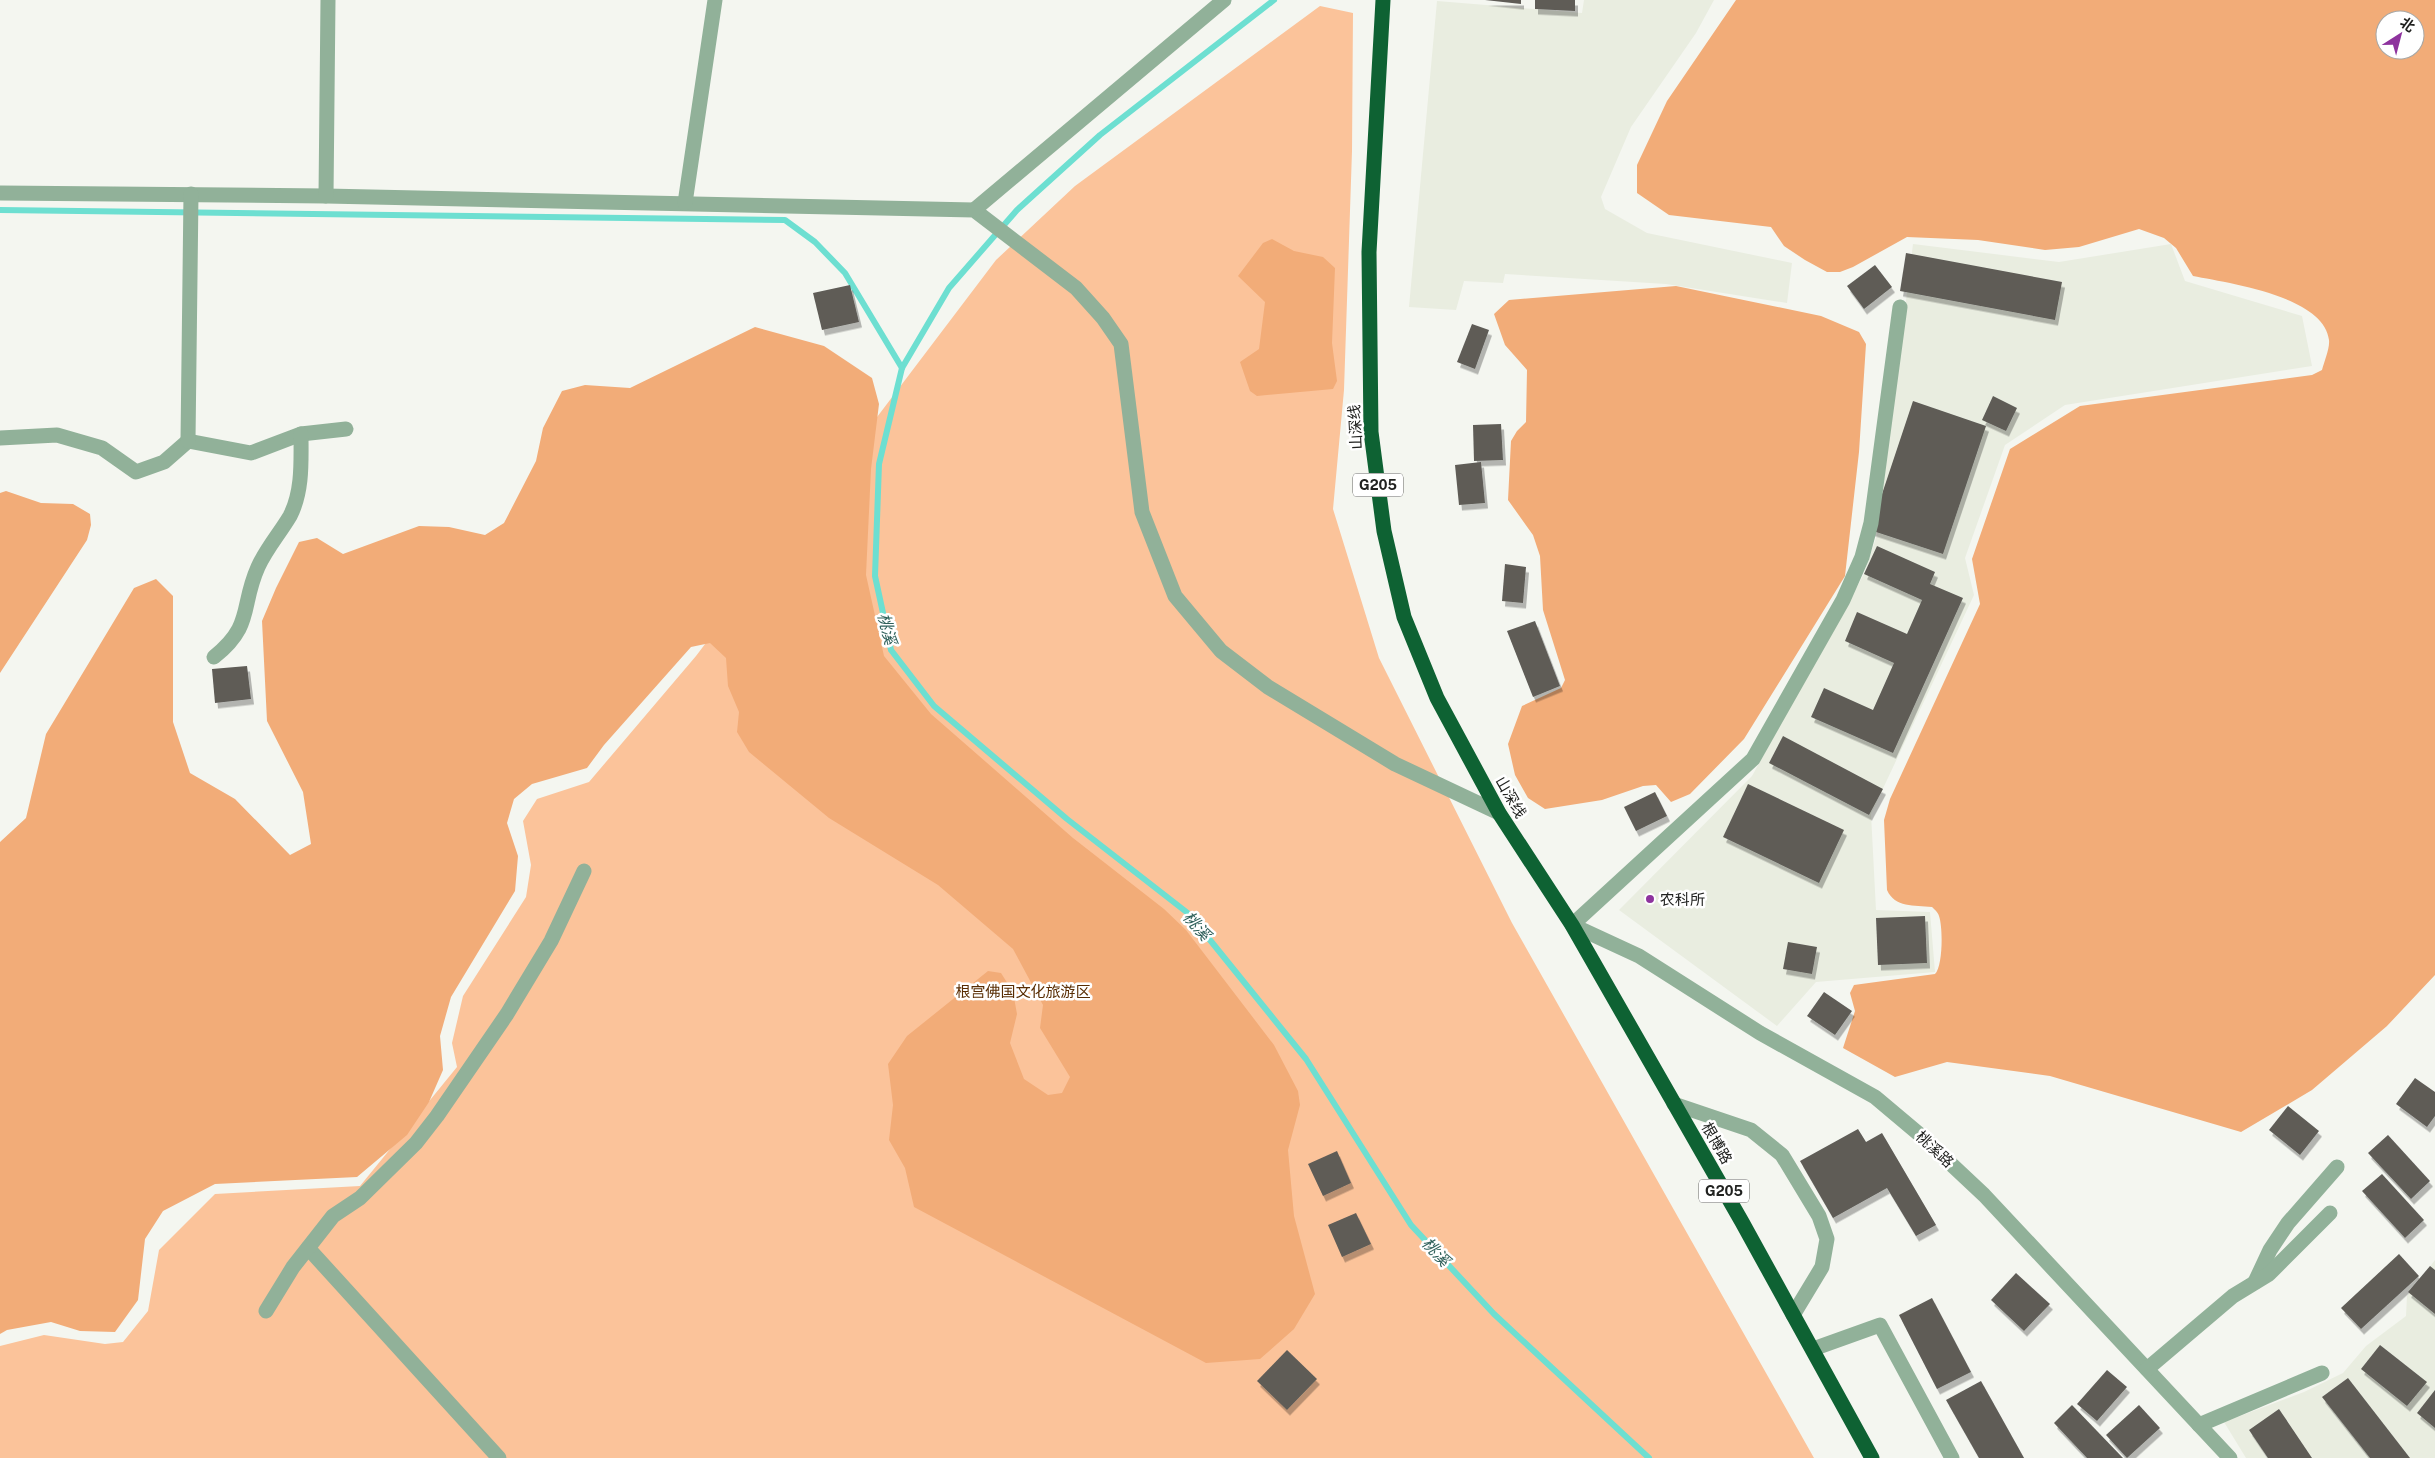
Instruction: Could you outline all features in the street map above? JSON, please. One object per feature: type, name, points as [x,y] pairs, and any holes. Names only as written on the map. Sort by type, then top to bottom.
[{"type":"highway","name":"山深线","points":[[1383,0],[1369,252],[1371,432],[1384,531],[1404,617],[1437,698],[1499,813],[1572,925]]},
{"type":"highway","name":"根博路","points":[[1572,925],[1813,1350],[1872,1458]]},
{"type":"street","points":[[326,196],[328,0]]},
{"type":"street","points":[[685,203],[715,0]]},
{"type":"street","points":[[974,210],[1224,0]]},
{"type":"street","points":[[0,193],[326,196],[974,210],[1076,288],[1103,318],[1122,344],[1142,512],[1176,596],[1221,651],[1268,687],[1395,764],[1499,813]]},
{"type":"street","points":[[188,442],[191,194]]},
{"type":"street","points":[[1572,925],[1752,759],[1843,600],[1862,557],[1871,523],[1900,307]]},
{"type":"street","points":[[0,438],[57,435],[102,448],[136,472],[164,462],[188,442],[252,452],[301,434],[346,429]]},
{"type":"street","points":[[214,657],[230,644],[244,621],[257,569],[291,514],[299,487],[301,434]]},
{"type":"street","points":[[266,1311],[293,1268],[333,1216],[360,1198],[416,1143],[437,1116],[506,1014],[551,941],[584,871]]},
{"type":"street","name":"桃溪路","points":[[1572,925],[1639,956],[1760,1033],[1875,1097],[1919,1134],[1984,1195],[2230,1458]]},
{"type":"street","points":[[1674,1104],[1751,1130],[1782,1155],[1819,1216],[1827,1239],[1822,1267],[1793,1315]]},
{"type":"street","points":[[2255,1282],[2270,1250],[2288,1223],[2337,1168]]},
{"type":"street","points":[[2148,1369],[2233,1296],[2269,1274],[2330,1213]]},
{"type":"street","points":[[308,1248],[499,1458]]},
{"type":"street","points":[[1813,1350],[1880,1325],[1952,1458]]},
{"type":"street","points":[[2200,1425],[2322,1373]]},
{"type":"shaded area","points":[[1584,0],[1714,0],[1696,33],[1631,127],[1601,197],[1605,209],[1647,233],[1792,263],[1787,303],[1666,284],[1505,274],[1503,283],[1464,281],[1456,310],[1409,307],[1437,1],[1582,13]]},
{"type":"shaded area","points":[[1736,0],[2435,0],[2435,975],[2387,1026],[2312,1090],[2241,1132],[2050,1076],[1947,1062],[1895,1077],[1843,1048],[1855,1011],[1850,993],[1854,985],[1935,974],[1940,963],[1941,929],[1937,912],[1932,907],[1900,903],[1890,896],[1887,890],[1884,820],[1890,799],[1980,604],[1972,559],[2010,449],[2080,406],[2312,375],[2322,370],[2328,351],[2329,340],[2323,325],[2311,312],[2293,302],[2272,294],[2193,276],[2176,248],[2164,238],[2139,229],[2079,247],[2045,250],[1978,240],[1907,237],[1853,267],[1840,272],[1827,272],[1784,246],[1771,227],[1669,215],[1637,193],[1637,165],[1667,101]]},
{"type":"shaded area","points":[[1272,239],[1294,251],[1323,257],[1335,268],[1332,343],[1337,381],[1333,389],[1257,396],[1250,391],[1240,362],[1259,349],[1265,302],[1238,276],[1263,243]]},
{"type":"shaded area","points":[[1913,244],[2059,262],[2171,244],[2185,281],[2302,316],[2312,366],[2065,405],[2005,445],[1965,558],[1974,595],[1871,814],[1876,910],[1930,912],[1935,972],[1816,982],[1777,1026],[1619,910],[1752,776],[1864,574],[1877,535]]},
{"type":"shaded area","points":[[1676,286],[1821,316],[1859,332],[1866,344],[1859,452],[1845,576],[1744,739],[1690,794],[1671,802],[1656,785],[1643,786],[1602,800],[1545,809],[1528,798],[1515,775],[1508,744],[1522,706],[1561,688],[1565,680],[1543,610],[1540,556],[1533,535],[1508,500],[1511,441],[1526,422],[1527,370],[1505,345],[1494,314],[1509,300]]},
{"type":"shaded area","points":[[755,327],[824,346],[872,378],[879,404],[871,469],[866,575],[884,656],[931,714],[1073,838],[1164,909],[1186,930],[1274,1045],[1298,1091],[1300,1105],[1288,1150],[1294,1216],[1315,1294],[1294,1329],[1260,1359],[1206,1363],[914,1207],[905,1168],[889,1140],[893,1105],[888,1064],[907,1036],[988,971],[1001,973],[1013,992],[1017,1014],[1010,1043],[1024,1079],[1048,1095],[1062,1093],[1070,1077],[1040,1028],[1043,1005],[1013,949],[938,885],[829,818],[749,752],[737,732],[739,712],[728,686],[726,658],[710,643],[691,647],[604,745],[587,768],[532,784],[514,799],[507,823],[518,856],[515,891],[451,997],[440,1036],[443,1070],[429,1102],[407,1135],[357,1177],[215,1184],[163,1211],[145,1239],[138,1300],[115,1332],[80,1331],[51,1322],[7,1330],[0,1334],[0,842],[26,818],[46,734],[134,588],[156,579],[173,596],[173,722],[190,773],[235,799],[290,855],[311,844],[303,792],[267,721],[262,621],[299,542],[317,538],[343,554],[419,526],[449,527],[485,535],[504,523],[536,461],[543,428],[562,391],[585,385],[630,388]]},
{"type":"shaded area","points":[[6,491],[41,503],[73,504],[90,514],[91,525],[87,540],[0,673],[0,493]]},
{"type":"shaded area","points":[[2435,1260],[2435,1458],[2246,1458],[2224,1422],[2304,1392],[2343,1373],[2366,1346],[2406,1316],[2407,1296]]},
{"type":"green space","name":"根宫佛国文化旅游区","points":[[1320,6],[1353,13],[1352,151],[1344,390],[1333,509],[1379,658],[1512,923],[1814,1458],[0,1458],[0,1346],[44,1335],[105,1344],[123,1342],[148,1311],[159,1250],[215,1194],[360,1186],[457,1067],[452,1043],[463,996],[526,897],[531,865],[523,821],[537,799],[589,782],[696,656],[996,260],[1075,186]]},
{"type":"building","points":[[1485,0],[1521,0],[1521,4]]},
{"type":"building","points":[[1535,0],[1575,0],[1575,11],[1535,9]]},
{"type":"building","points":[[1906,253],[2062,282],[2055,320],[1900,291]]},
{"type":"building","points":[[1875,265],[1892,287],[1864,309],[1847,286]]},
{"type":"building","points":[[850,285],[859,322],[822,330],[813,293]]},
{"type":"building","points":[[1472,324],[1489,330],[1475,369],[1457,362]]},
{"type":"building","points":[[1993,396],[2017,408],[2006,431],[1982,420]]},
{"type":"building","points":[[1913,401],[1986,426],[1943,554],[1870,530]]},
{"type":"building","points":[[1501,424],[1503,460],[1474,461],[1473,425]]},
{"type":"building","points":[[1481,462],[1485,503],[1459,505],[1455,465]]},
{"type":"building","points":[[1877,546],[1935,572],[1930,584],[1963,598],[1893,753],[1811,717],[1824,688],[1873,710],[1894,663],[1845,641],[1857,612],[1907,634],[1922,600],[1864,574]]},
{"type":"building","points":[[1505,564],[1526,567],[1523,603],[1502,601]]},
{"type":"building","points":[[1535,621],[1560,686],[1533,697],[1507,631]]},
{"type":"building","points":[[247,666],[251,699],[215,703],[212,669]]},
{"type":"building","points":[[1783,736],[1883,789],[1869,815],[1769,763]]},
{"type":"building","points":[[1748,784],[1844,830],[1819,883],[1723,837]]},
{"type":"building","points":[[1655,792],[1667,816],[1636,831],[1624,807]]},
{"type":"building","points":[[1925,916],[1927,963],[1878,965],[1876,918]]},
{"type":"building","points":[[1788,942],[1817,947],[1812,974],[1783,969]]},
{"type":"building","points":[[1824,992],[1852,1011],[1835,1035],[1807,1016]]},
{"type":"building","points":[[2415,1078],[2435,1092],[2435,1116],[2427,1127],[2396,1104]]},
{"type":"building","points":[[2288,1106],[2319,1131],[2300,1155],[2269,1130]]},
{"type":"building","points":[[1858,1129],[1866,1142],[1882,1133],[1936,1225],[1916,1236],[1887,1188],[1833,1218],[1800,1161]]},
{"type":"building","points":[[2388,1135],[2430,1181],[2411,1199],[2368,1153]]},
{"type":"building","points":[[1337,1151],[1351,1183],[1323,1196],[1308,1164]]},
{"type":"building","points":[[2382,1174],[2424,1220],[2405,1238],[2362,1191]]},
{"type":"building","points":[[1356,1213],[1371,1244],[1342,1257],[1328,1225]]},
{"type":"building","points":[[2399,1254],[2419,1276],[2361,1329],[2341,1308]]},
{"type":"building","points":[[2430,1266],[2435,1270],[2435,1314],[2408,1292]]},
{"type":"building","points":[[2016,1273],[2050,1304],[2024,1331],[1991,1300]]},
{"type":"building","points":[[1932,1298],[1971,1372],[1937,1389],[1899,1315]]},
{"type":"building","points":[[2380,1345],[2427,1382],[2407,1406],[2361,1369]]},
{"type":"building","points":[[1287,1350],[1317,1379],[1287,1410],[1257,1381]]},
{"type":"building","points":[[2107,1370],[2127,1387],[2097,1421],[2077,1404]]},
{"type":"building","points":[[2348,1378],[2410,1458],[2370,1458],[2322,1397]]},
{"type":"building","points":[[1981,1381],[2024,1458],[1979,1458],[1946,1400]]},
{"type":"building","points":[[2435,1390],[2435,1428],[2417,1413]]},
{"type":"building","points":[[2072,1405],[2123,1458],[2087,1458],[2054,1423]]},
{"type":"building","points":[[2139,1405],[2160,1428],[2127,1458],[2106,1435]]},
{"type":"building","points":[[2279,1409],[2312,1458],[2268,1458],[2249,1430]]},
{"type":"waterway","name":"桃溪","points":[[1274,0],[1100,135],[1017,210],[949,288],[902,368],[879,464],[875,576],[891,650],[934,706],[1067,819],[1189,914],[1306,1059],[1411,1225],[1494,1314],[1649,1458]]},
{"type":"waterway","points":[[0,210],[785,220],[815,242],[845,273],[902,368]]},
{"type":"place","name":"农科所","points":[[1650,899]]}]
